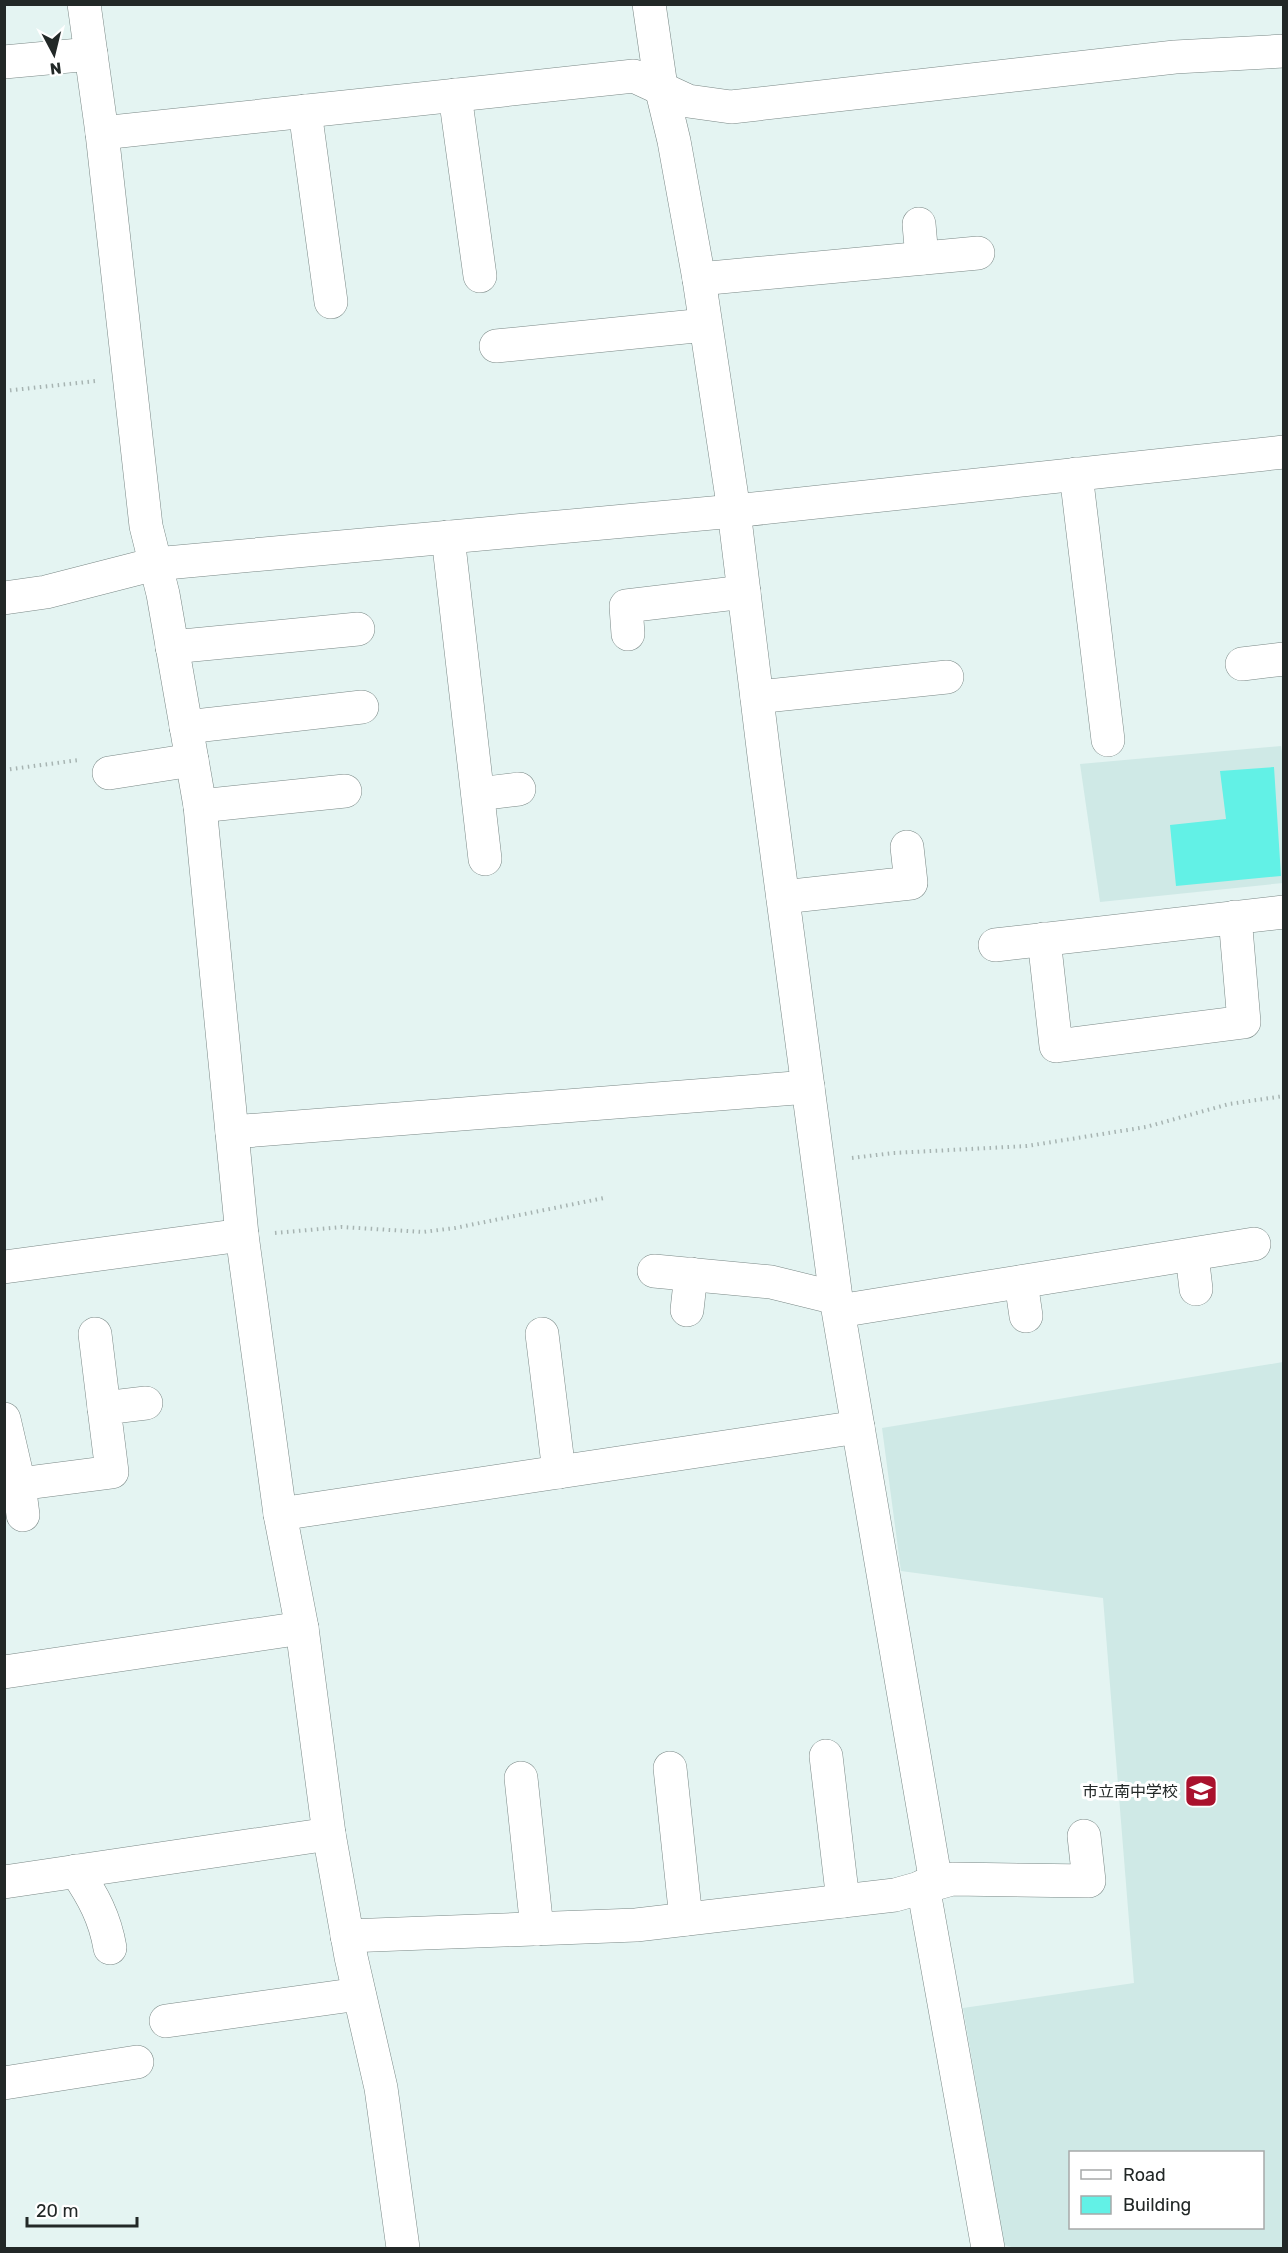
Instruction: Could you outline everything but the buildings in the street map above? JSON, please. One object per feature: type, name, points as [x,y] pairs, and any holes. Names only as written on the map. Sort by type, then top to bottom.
[{"type":"street","points":[[84,4],[102,133],[146,526],[172,647],[200,806],[242,1235],[280,1514],[302,1628],[328,1834],[359,1994],[381,2088],[403,2248]]},
{"type":"street","points":[[649,4],[661,87],[674,141],[699,279],[734,511],[837,1304],[988,2248]]},
{"type":"street","points":[[102,133],[634,76],[688,101],[731,107],[1175,57],[1284,51]]},
{"type":"street","points":[[4,62],[91,54]]},
{"type":"street","points":[[455,95],[480,276]]},
{"type":"street","points":[[305,111],[331,302]]},
{"type":"street","points":[[919,224],[922,258]]},
{"type":"street","points":[[699,279],[978,253]]},
{"type":"street","points":[[496,346],[705,325]]},
{"type":"street","points":[[4,598],[46,591],[155,564],[734,511],[1284,452]]},
{"type":"street","points":[[1076,474],[1108,740]]},
{"type":"street","points":[[448,537],[485,859]]},
{"type":"street","points":[[628,634],[626,606],[744,592]]},
{"type":"street","points":[[172,647],[358,629]]},
{"type":"street","points":[[1242,664],[1284,659]]},
{"type":"street","points":[[757,698],[947,676]]},
{"type":"street","points":[[186,727],[362,708]]},
{"type":"street","points":[[109,773],[192,760]]},
{"type":"street","points":[[478,794],[519,789]]},
{"type":"street","points":[[200,806],[345,791]]},
{"type":"street","points":[[783,897],[910,883],[907,847]]},
{"type":"street","points":[[996,945],[1284,912]]},
{"type":"street","points":[[1044,939],[1056,1046],[1244,1022],[1235,917]]},
{"type":"street","points":[[232,1132],[808,1087]]},
{"type":"street","points":[[4,1267],[242,1235]]},
{"type":"street","points":[[654,1270],[771,1282],[837,1304],[1021,1282],[1254,1244]]},
{"type":"street","points":[[1192,1254],[1197,1289]]},
{"type":"street","points":[[687,1310],[691,1274]]},
{"type":"street","points":[[1021,1282],[1026,1316]]},
{"type":"street","points":[[4,1419],[21,1499],[112,1472],[95,1334]]},
{"type":"street","points":[[542,1334],[559,1472]]},
{"type":"street","points":[[104,1408],[146,1403]]},
{"type":"street","points":[[280,1514],[858,1427]]},
{"type":"street","points":[[4,1672],[302,1628]]},
{"type":"street","points":[[826,1756],[843,1901]]},
{"type":"street","points":[[670,1768],[686,1919]]},
{"type":"street","points":[[521,1778],[537,1929]]},
{"type":"street","points":[[4,1882],[328,1834]]},
{"type":"street","points":[[347,1936],[636,1925],[895,1895],[952,1879],[1089,1881],[1084,1836]]},
{"type":"street","points":[[76,1871],[93,1896],[102,1916],[110,1948]]},
{"type":"street","points":[[166,2021],[359,1994]]},
{"type":"street","points":[[4,2083],[137,2062]]},
{"type":"path","points":[[4,391],[129,377]]},
{"type":"path","points":[[818,1163],[893,1153],[1027,1146],[1146,1127],[1229,1104],[1284,1096]]},
{"type":"path","points":[[242,1235],[342,1227],[423,1232],[455,1228],[604,1197]]},
{"type":"shaded area","points":[[1281,746],[1284,763],[1283,883],[1100,902],[1080,764]]},
{"type":"shaded area","name":"市立南中学校","points":[[1283,1362],[1283,2248],[1015,2248],[1004,2245],[963,2008],[1134,1983],[1103,1598],[901,1571],[882,1428]]},
{"type":"place","name":"市立南中学校","points":[[1201,1791]]}]
